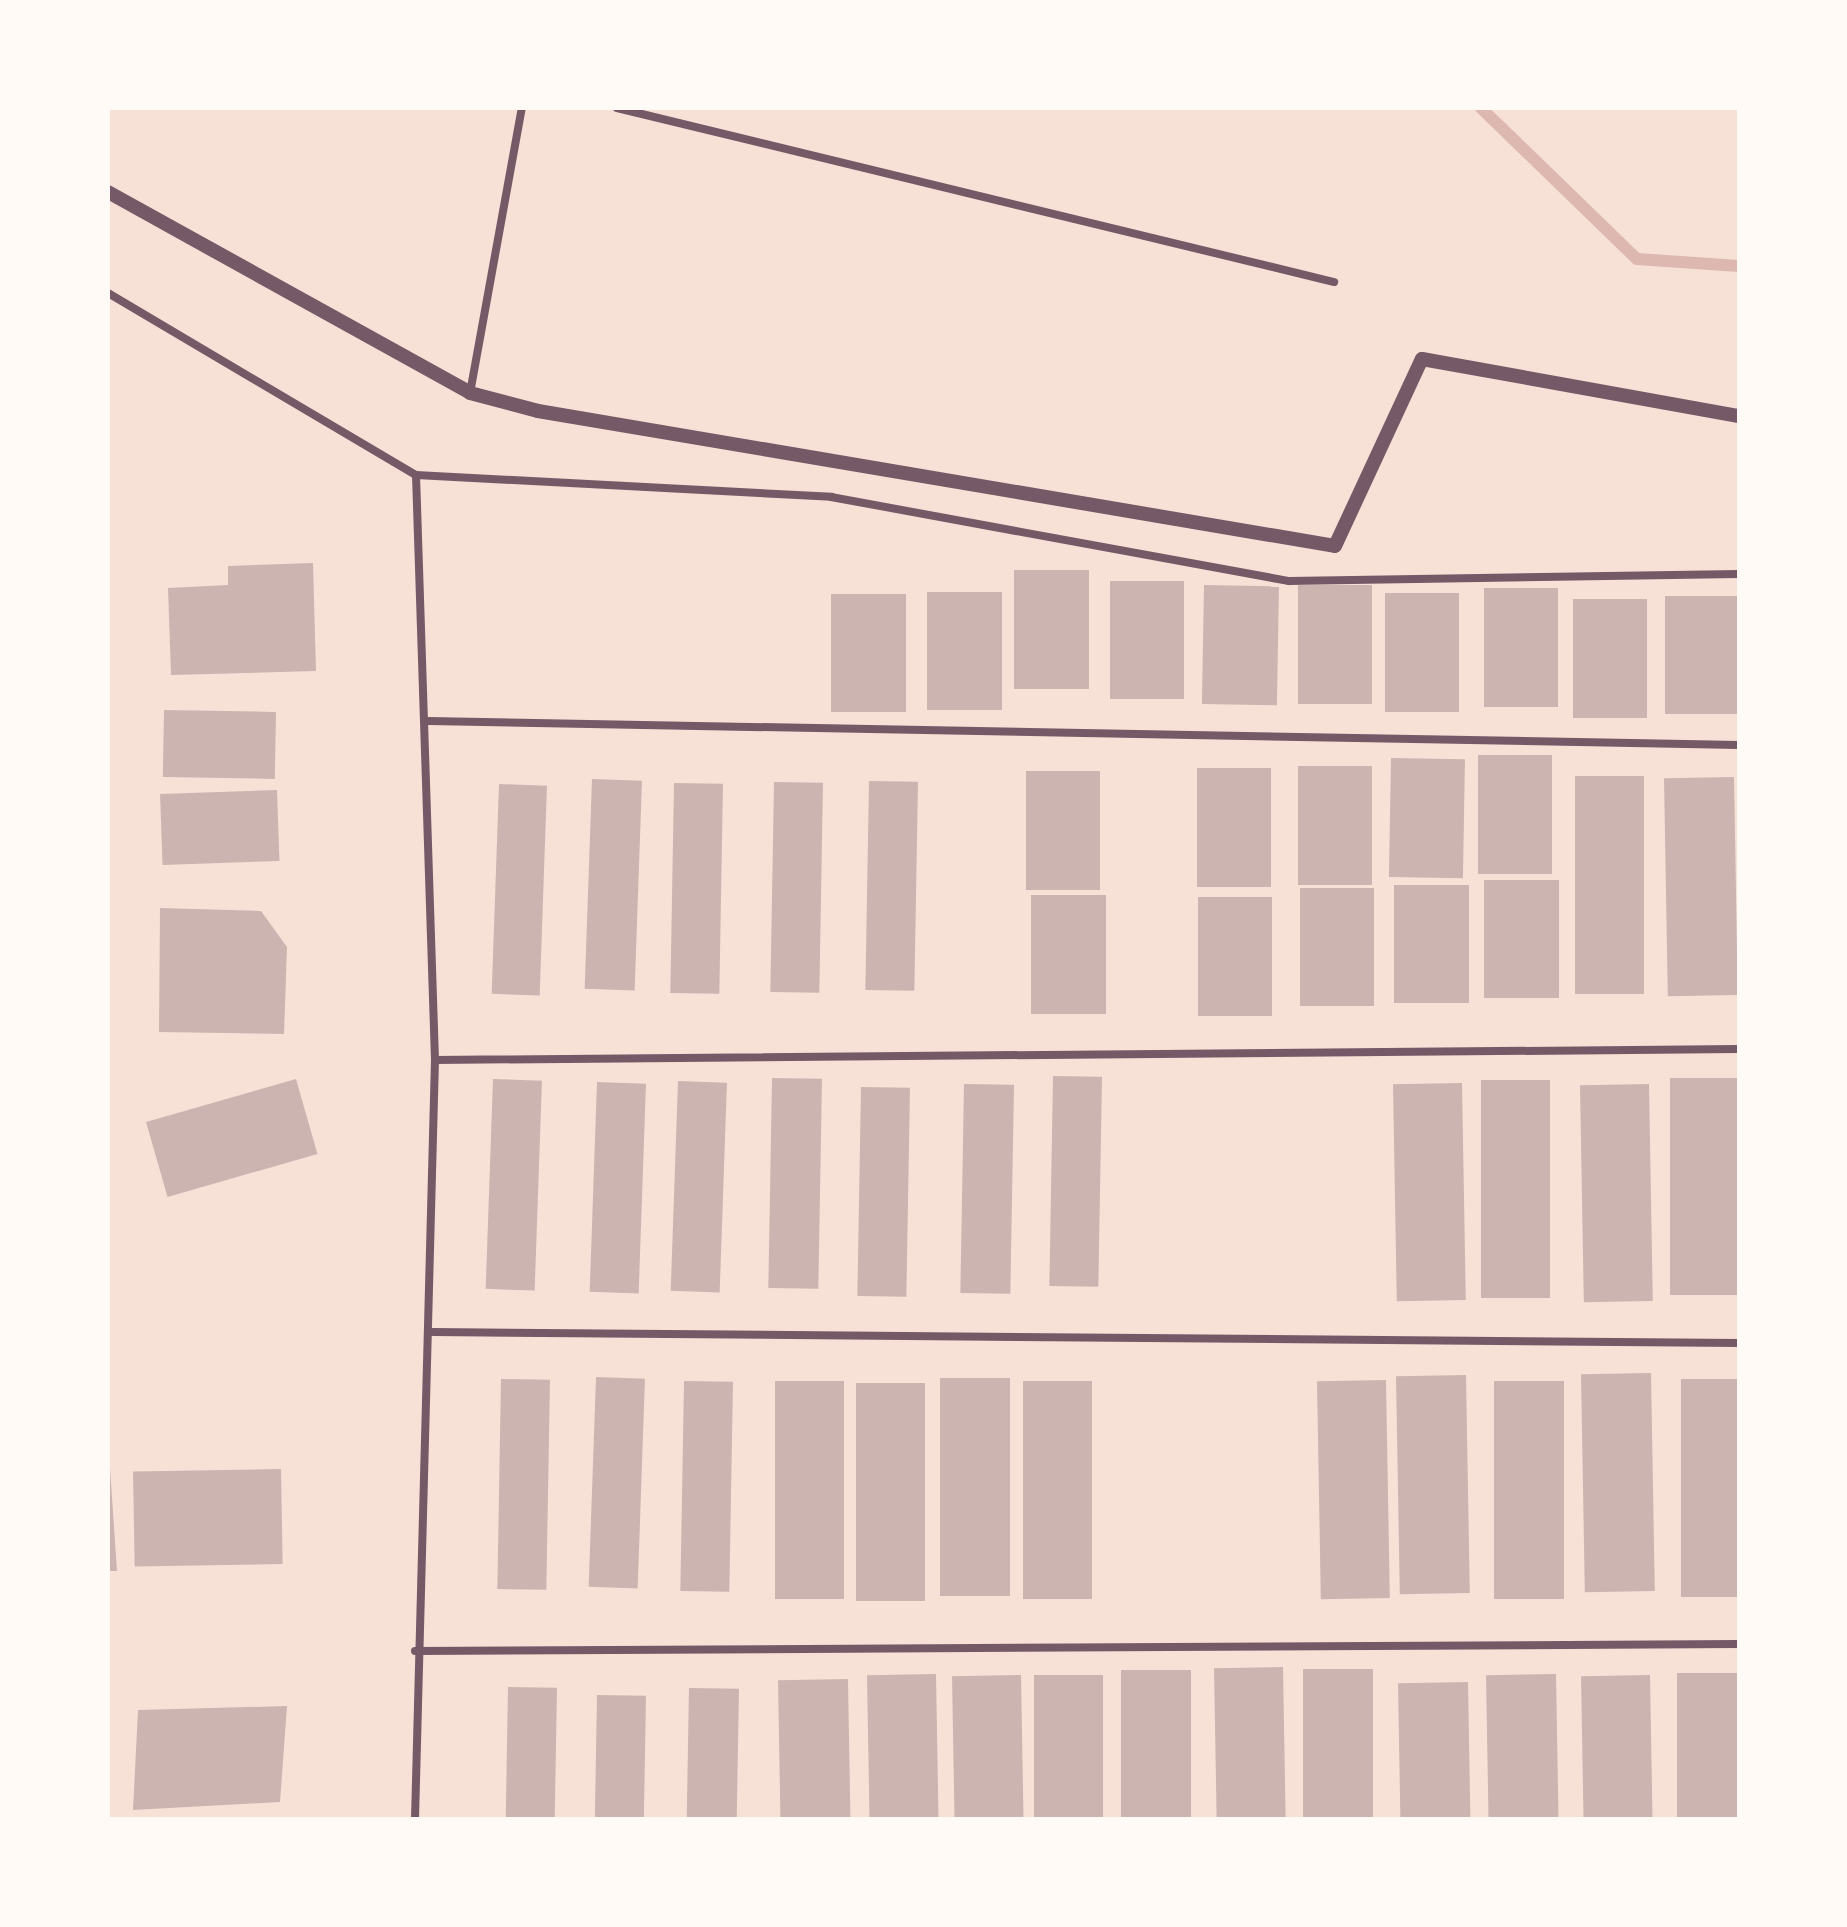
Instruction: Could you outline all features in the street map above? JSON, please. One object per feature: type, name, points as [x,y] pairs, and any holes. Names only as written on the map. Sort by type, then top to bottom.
[{"type":"street","points":[[470,393],[522,108]]},
{"type":"street","points":[[617,108],[1334,282]]},
{"type":"street","points":[[108,192],[470,393],[538,411],[1335,546],[1422,359],[1739,416]]},
{"type":"street","points":[[108,293],[416,475],[831,497],[1289,581],[1739,574]]},
{"type":"street","points":[[415,1819],[415,1651],[433,1332],[435,1060],[429,721],[416,475]]},
{"type":"street","points":[[429,721],[1739,745]]},
{"type":"street","points":[[435,1060],[1739,1049]]},
{"type":"street","points":[[433,1332],[1739,1343]]},
{"type":"street","points":[[415,1651],[1739,1644]]},
{"type":"building","points":[[313,563],[316,671],[171,675],[168,588],[228,585],[228,566]]},
{"type":"building","points":[[1014,570],[1089,570],[1089,689],[1014,689]]},
{"type":"building","points":[[1110,581],[1184,581],[1184,699],[1110,699]]},
{"type":"building","points":[[1204,585],[1279,586],[1277,705],[1202,704]]},
{"type":"building","points":[[1298,585],[1372,585],[1372,704],[1298,704]]},
{"type":"building","points":[[1484,588],[1558,588],[1558,707],[1484,707]]},
{"type":"building","points":[[927,592],[1002,592],[1002,710],[927,710]]},
{"type":"building","points":[[1385,593],[1459,593],[1459,712],[1385,712]]},
{"type":"building","points":[[831,594],[906,594],[906,712],[831,712]]},
{"type":"building","points":[[1665,596],[1739,596],[1739,714],[1665,714]]},
{"type":"building","points":[[1573,599],[1647,599],[1647,718],[1573,718]]},
{"type":"building","points":[[164,710],[276,712],[275,779],[163,777]]},
{"type":"building","points":[[1478,755],[1552,755],[1552,874],[1478,874]]},
{"type":"building","points":[[1391,758],[1465,759],[1463,878],[1389,877]]},
{"type":"building","points":[[1298,766],[1372,766],[1372,885],[1298,885]]},
{"type":"building","points":[[1197,768],[1271,768],[1271,887],[1197,887]]},
{"type":"building","points":[[1026,771],[1100,771],[1100,890],[1026,890]]},
{"type":"building","points":[[1575,776],[1644,776],[1644,994],[1575,994]]},
{"type":"building","points":[[1734,777],[1738,995],[1668,996],[1664,778]]},
{"type":"building","points":[[592,779],[642,781],[635,991],[585,989]]},
{"type":"building","points":[[869,781],[918,782],[914,991],[865,990]]},
{"type":"building","points":[[774,782],[823,783],[819,993],[770,992]]},
{"type":"building","points":[[674,783],[723,784],[719,994],[670,993]]},
{"type":"building","points":[[499,784],[547,786],[540,996],[492,994]]},
{"type":"building","points":[[277,790],[279,861],[163,865],[160,794]]},
{"type":"building","points":[[1484,880],[1559,880],[1559,998],[1484,998]]},
{"type":"building","points":[[1394,885],[1469,885],[1469,1003],[1394,1003]]},
{"type":"building","points":[[1300,888],[1374,888],[1374,1006],[1300,1006]]},
{"type":"building","points":[[1031,895],[1106,895],[1106,1014],[1031,1014]]},
{"type":"building","points":[[1198,897],[1272,897],[1272,1016],[1198,1016]]},
{"type":"building","points":[[160,908],[261,911],[287,947],[284,1034],[159,1032]]},
{"type":"building","points":[[1053,1076],[1102,1077],[1098,1287],[1049,1286]]},
{"type":"building","points":[[772,1078],[822,1079],[818,1289],[768,1288]]},
{"type":"building","points":[[1670,1078],[1739,1078],[1739,1295],[1670,1295]]},
{"type":"building","points":[[296,1079],[317,1154],[168,1197],[146,1122]]},
{"type":"building","points":[[493,1079],[542,1081],[535,1291],[486,1289]]},
{"type":"building","points":[[1481,1080],[1550,1080],[1550,1298],[1481,1298]]},
{"type":"building","points":[[678,1081],[727,1083],[720,1293],[671,1291]]},
{"type":"building","points":[[597,1082],[646,1084],[639,1294],[590,1292]]},
{"type":"building","points":[[1462,1083],[1466,1300],[1397,1301],[1393,1084]]},
{"type":"building","points":[[964,1084],[1014,1085],[1010,1294],[960,1293]]},
{"type":"building","points":[[1649,1084],[1653,1301],[1584,1302],[1580,1085]]},
{"type":"building","points":[[861,1087],[910,1088],[906,1297],[857,1296]]},
{"type":"building","points":[[1651,1373],[1655,1591],[1585,1592],[1581,1374]]},
{"type":"building","points":[[1466,1375],[1470,1593],[1400,1594],[1396,1376]]},
{"type":"building","points":[[596,1377],[645,1379],[638,1589],[589,1587]]},
{"type":"building","points":[[940,1378],[1010,1378],[1010,1596],[940,1596]]},
{"type":"building","points":[[501,1379],[550,1380],[546,1590],[497,1589]]},
{"type":"building","points":[[1681,1379],[1739,1379],[1739,1597],[1681,1597]]},
{"type":"building","points":[[1386,1380],[1390,1598],[1321,1599],[1317,1381]]},
{"type":"building","points":[[684,1381],[733,1382],[729,1592],[680,1591]]},
{"type":"building","points":[[775,1381],[844,1381],[844,1599],[775,1599]]},
{"type":"building","points":[[1023,1381],[1092,1381],[1092,1599],[1023,1599]]},
{"type":"building","points":[[1494,1381],[1564,1381],[1564,1599],[1494,1599]]},
{"type":"building","points":[[856,1383],[925,1383],[925,1601],[856,1601]]},
{"type":"building","points":[[110,1468],[117,1571],[108,1571]]},
{"type":"building","points":[[281,1469],[283,1564],[135,1567],[133,1472]]},
{"type":"building","points":[[1283,1667],[1286,1819],[1217,1819],[1214,1668]]},
{"type":"building","points":[[1303,1669],[1373,1669],[1373,1819],[1303,1819]]},
{"type":"building","points":[[1121,1670],[1191,1670],[1191,1819],[1121,1819]]},
{"type":"building","points":[[1677,1673],[1739,1673],[1739,1819],[1677,1819]]},
{"type":"building","points":[[936,1674],[939,1819],[870,1819],[867,1675]]},
{"type":"building","points":[[1556,1674],[1559,1819],[1489,1819],[1486,1675]]},
{"type":"building","points":[[1021,1675],[1024,1819],[955,1819],[952,1676]]},
{"type":"building","points":[[1034,1675],[1103,1675],[1103,1819],[1034,1819]]},
{"type":"building","points":[[1650,1675],[1653,1819],[1584,1819],[1581,1676]]},
{"type":"building","points":[[848,1679],[850,1819],[780,1819],[778,1680]]},
{"type":"building","points":[[1468,1682],[1470,1819],[1400,1819],[1398,1683]]},
{"type":"building","points":[[508,1687],[557,1688],[555,1819],[506,1819]]},
{"type":"building","points":[[689,1688],[739,1689],[737,1819],[687,1819]]},
{"type":"building","points":[[597,1695],[646,1696],[644,1819],[595,1819]]},
{"type":"building","points":[[287,1706],[280,1802],[133,1810],[138,1710]]},
{"type":"waterway","points":[[1481,108],[1637,259],[1739,266]]}]
